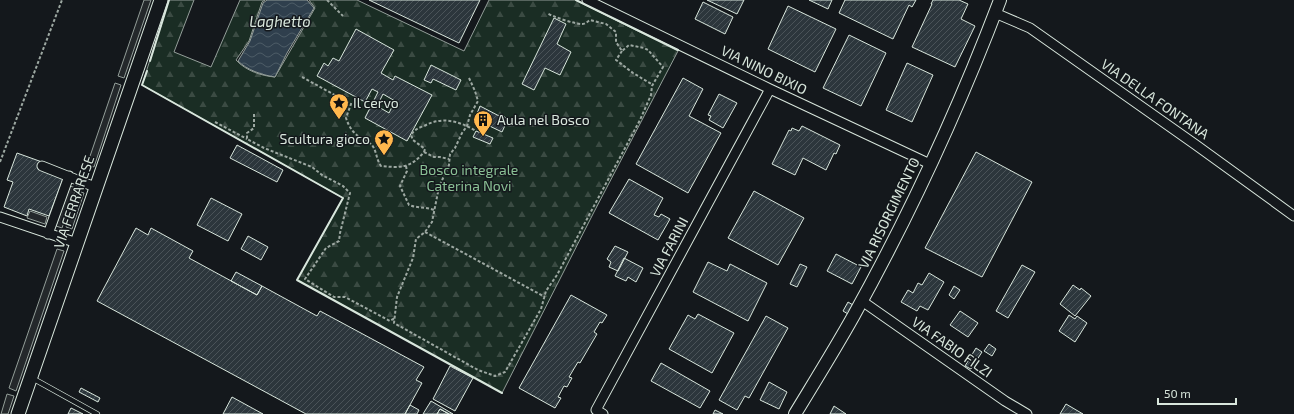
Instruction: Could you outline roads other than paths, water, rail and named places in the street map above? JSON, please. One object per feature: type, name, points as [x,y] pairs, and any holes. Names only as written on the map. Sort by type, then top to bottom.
[{"type":"main road","name":"VIA FERRARESE","points":[[18,414],[95,187],[161,0]]},
{"type":"street","name":"VIA NINO BIXIO","points":[[588,0],[770,89],[930,164]]},
{"type":"street","name":"VIA RISORGIMENTO","points":[[795,414],[862,301],[898,232],[930,164],[1000,0]]},
{"type":"street","name":"VIA DELLA FONTANA","points":[[994,15],[1030,28],[1294,216]]},
{"type":"street","name":"VIA FARINI","points":[[603,414],[596,410],[770,89]]},
{"type":"street","points":[[42,166],[95,187]]},
{"type":"street","points":[[48,234],[69,176]]},
{"type":"street","points":[[0,217],[77,243]]},
{"type":"street","name":"VIA FABIO FILZI","points":[[862,301],[1005,401],[1027,414]]},
{"type":"lane","points":[[31,377],[97,414]]},
{"type":"water","name":"Laghetto","points":[[267,0],[307,0],[314,8],[287,53],[275,77],[255,72],[238,61],[250,41],[263,3]]},
{"type":"place","name":"Il cervo","points":[[339,120]]},
{"type":"place","name":"Aula nel Bosco","points":[[483,137]]},
{"type":"place","name":"Scultura gioco","points":[[384,156]]},
{"type":"park label","name":"Bosco integrale Caterina Novi","points":[[469,178]]}]
